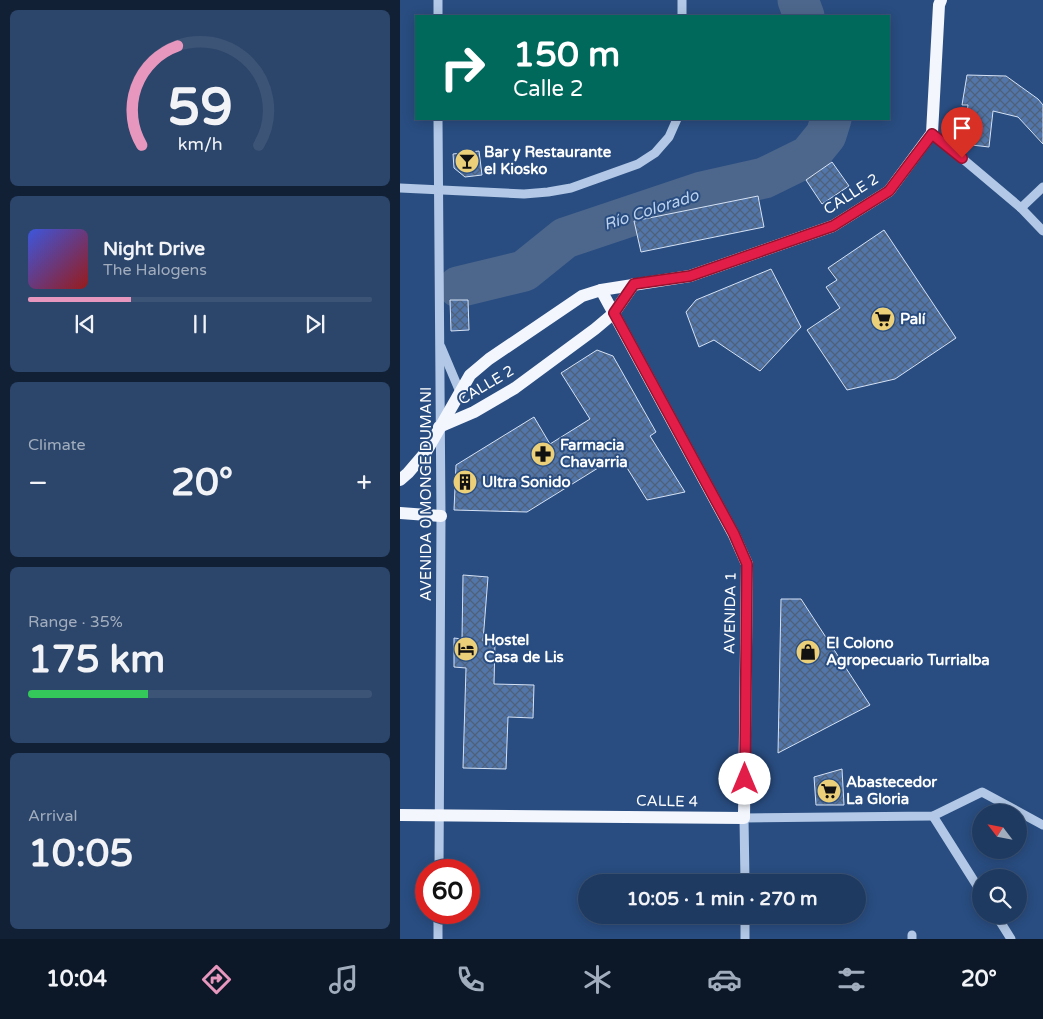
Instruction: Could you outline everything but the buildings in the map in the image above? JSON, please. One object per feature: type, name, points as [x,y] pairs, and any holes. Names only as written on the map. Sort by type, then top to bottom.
[{"type":"main road","points":[[932,134],[939,5],[941,0]]},
{"type":"main road","name":"CALLE 2","points":[[400,480],[426,452],[470,376],[489,359],[582,296],[601,290],[690,276],[833,226],[889,191],[932,134]]},
{"type":"main road","name":"CALLE 2","points":[[439,427],[474,412],[515,388],[614,313],[634,284]]},
{"type":"main road","name":"AVENIDA 1","points":[[601,290],[734,534],[747,564],[744,818]]},
{"type":"main road","points":[[400,513],[441,516]]},
{"type":"main road","name":"CALLE 4","points":[[400,815],[744,818]]},
{"type":"street","points":[[438,0],[438,15]]},
{"type":"street","points":[[682,0],[682,15]]},
{"type":"street","name":"AVENIDA 0 MONGE DUMANI","points":[[438,120],[441,516],[439,859]]},
{"type":"street","points":[[400,188],[524,194],[571,188],[638,164],[655,152],[669,136],[677,121]]},
{"type":"street","points":[[932,134],[1021,208],[1043,231]]},
{"type":"street","points":[[1021,208],[1043,187]]},
{"type":"street","points":[[439,342],[460,392]]},
{"type":"street","points":[[972,878],[933,816],[982,792],[1043,825]]},
{"type":"street","name":"CALLE 4","points":[[744,818],[933,816]]},
{"type":"street","name":"AVENIDA 1","points":[[744,818],[745,874]]},
{"type":"street","points":[[438,924],[438,939]]},
{"type":"street","points":[[745,924],[745,939]]},
{"type":"street","points":[[1002,924],[1011,939]]},
{"type":"waterway","name":"Río Colorado","points":[[798,0],[804,15]]},
{"type":"waterway","name":"Río Colorado","points":[[458,287],[524,271],[565,238],[702,192],[764,178],[809,156],[826,135],[831,120]]},
{"type":"place","name":"Bar y Restaurante el Kiosko","points":[[467,161]]},
{"type":"place","name":"Palí","points":[[883,319]]},
{"type":"place","name":"Farmacia Chavarria","points":[[543,454]]},
{"type":"place","name":"Ultra Sonido","points":[[465,482]]},
{"type":"place","name":"Hostel Casa de Lis","points":[[466,649]]},
{"type":"place","name":"El Colono Agropecuario Turrialba","points":[[808,652]]},
{"type":"place","name":"Abastecedor La Gloria","points":[[829,791]]},
{"type":"route","points":[[745,779],[747,564],[734,534],[614,313],[634,284],[690,276],[833,226],[889,191],[932,134],[962,158]]}]
